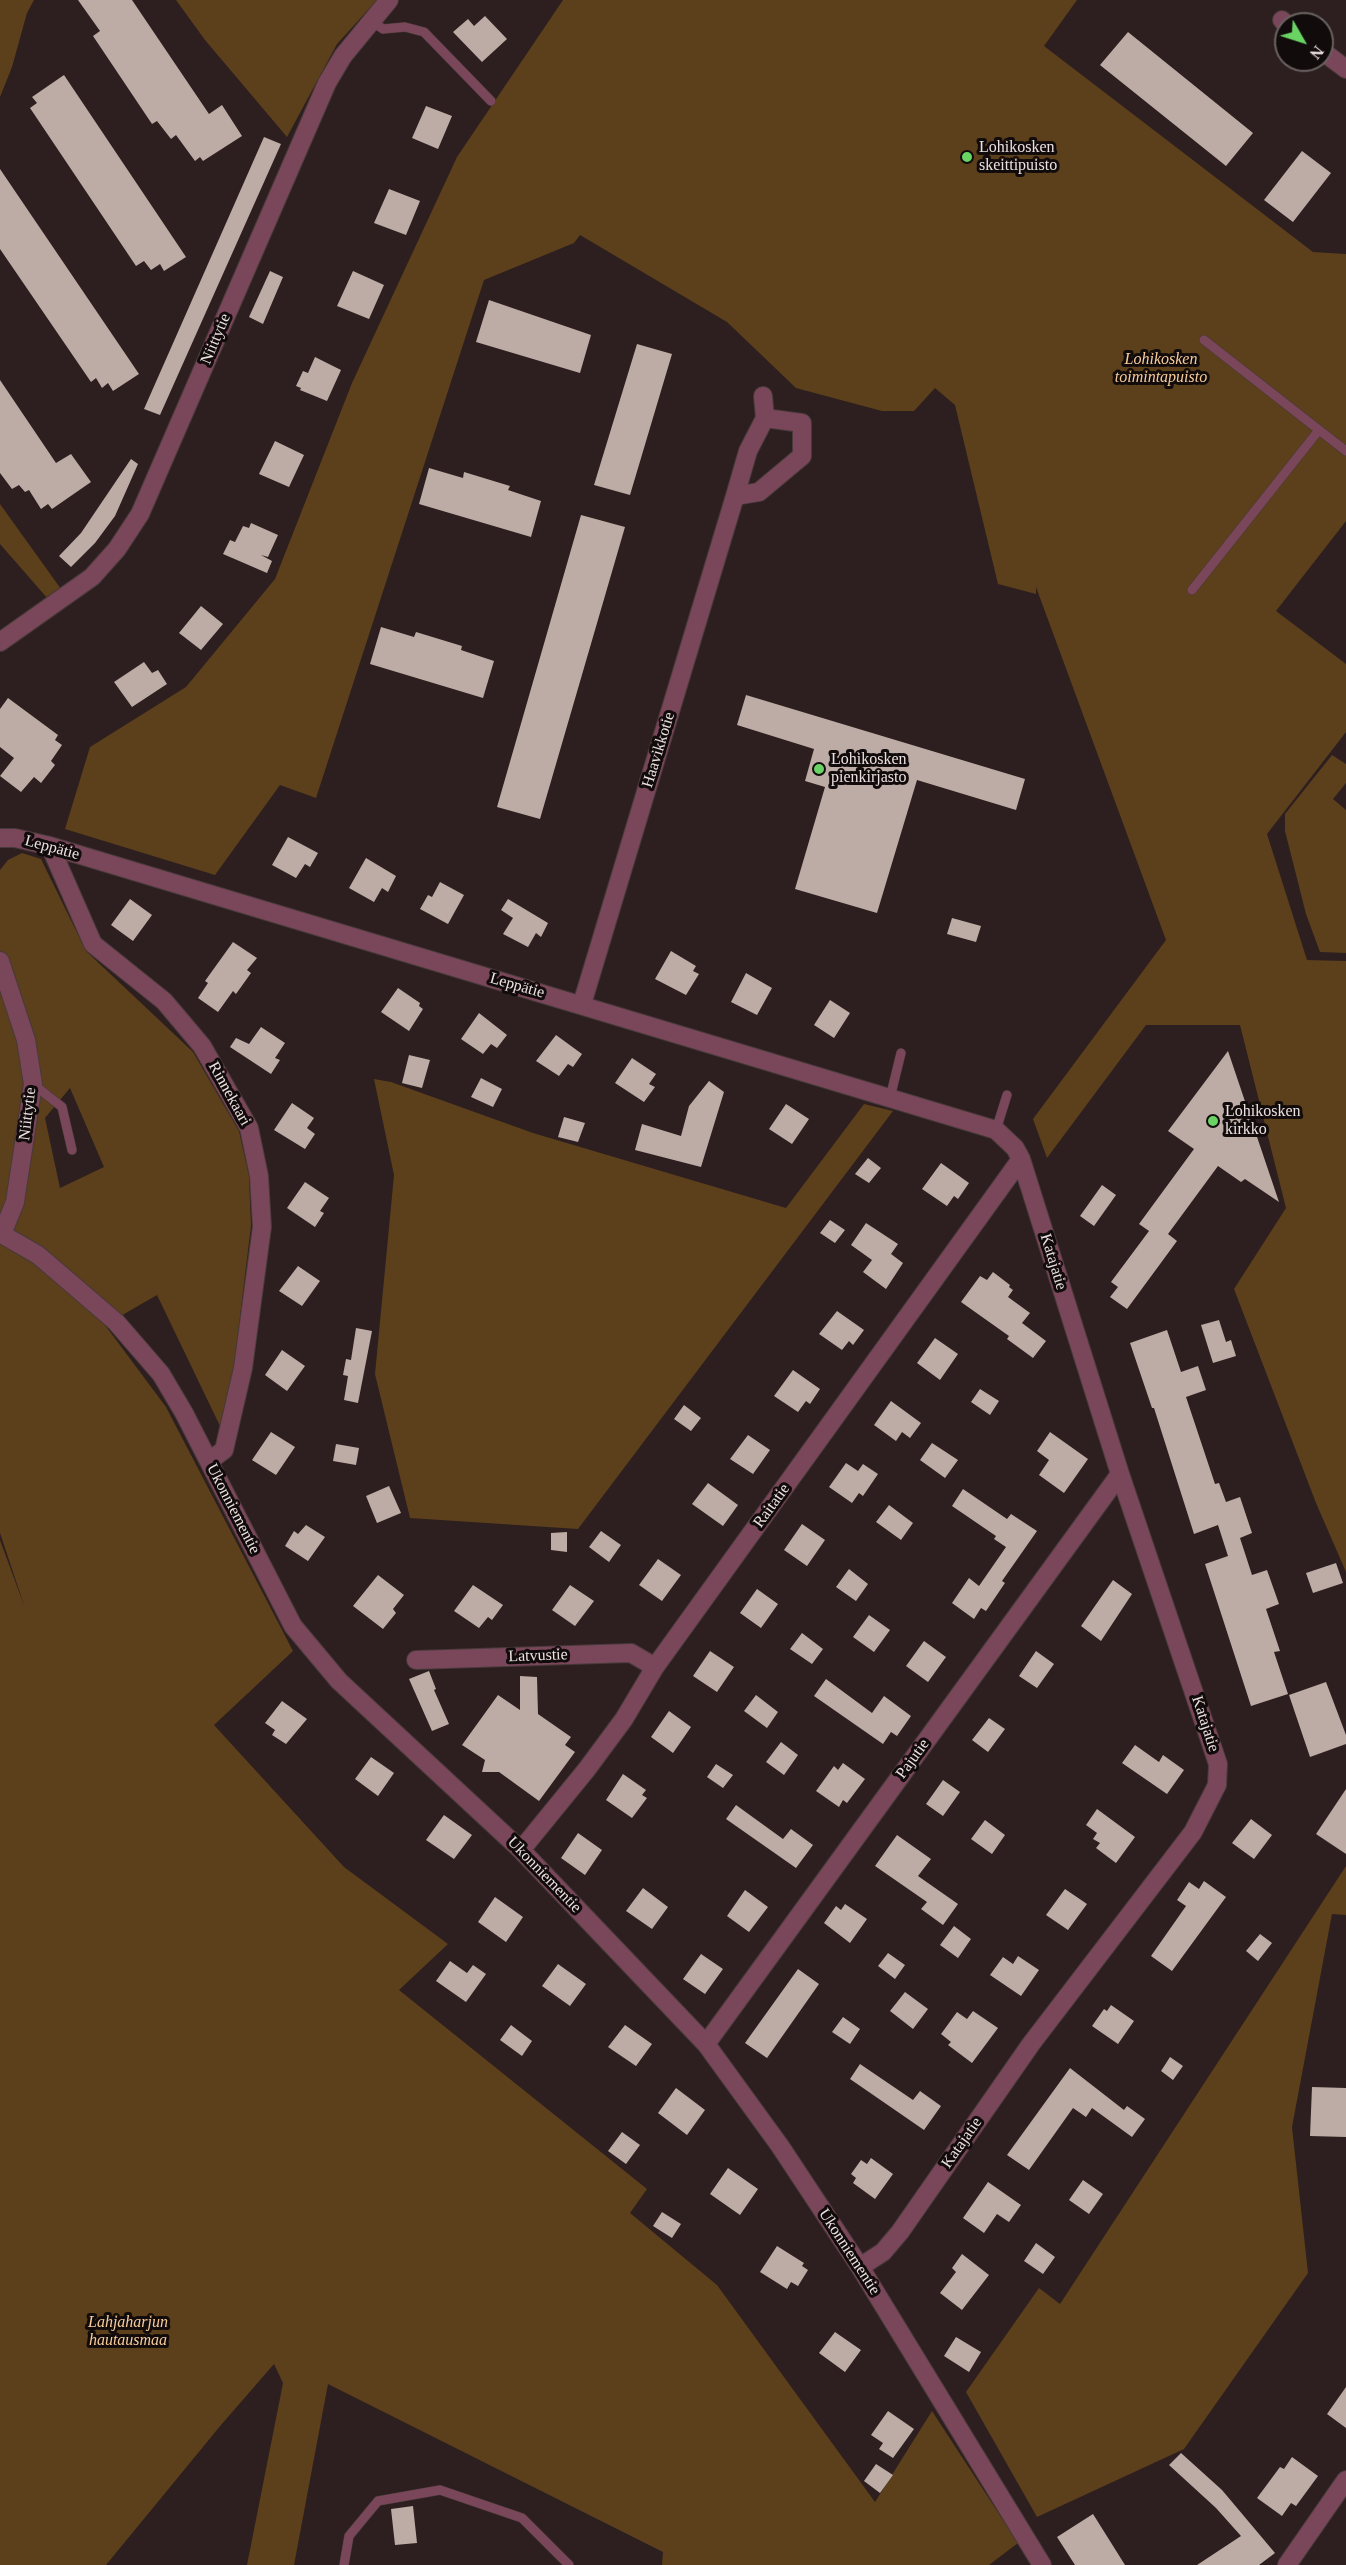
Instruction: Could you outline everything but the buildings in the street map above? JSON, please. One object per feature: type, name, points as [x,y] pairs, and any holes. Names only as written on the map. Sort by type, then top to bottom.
[{"type":"street","name":"Niittytie","points":[[0,642],[92,577],[117,549],[140,514],[327,83],[343,56],[389,0]]},
{"type":"street","points":[[735,496],[759,492],[802,456],[802,423],[765,418],[763,396]]},
{"type":"street","name":"Haavikkotie","points":[[582,1004],[748,451],[765,418]]},
{"type":"street","name":"Leppätie","points":[[0,838],[15,838],[50,846],[996,1130],[1015,1148],[1021,1159]]},
{"type":"street","name":"Rinnekaari","points":[[50,846],[93,944],[164,1001],[187,1028],[202,1046],[249,1128],[260,1176],[262,1227],[243,1368],[224,1450],[209,1461]]},
{"type":"street","name":"Niittytie","points":[[0,961],[26,1040],[33,1084],[15,1202],[1,1233]]},
{"type":"street","name":"Katajatie","points":[[860,2267],[883,2252],[900,2232],[1031,2044],[1193,1832],[1216,1785],[1218,1764],[1120,1474],[1021,1159]]},
{"type":"street","name":"Raitatie","points":[[520,1850],[587,1769],[624,1719],[655,1667],[1021,1159]]},
{"type":"street","name":"Ukonniementie","points":[[1,1233],[38,1255],[116,1322],[161,1374],[209,1461],[298,1634],[339,1681],[520,1850],[706,2044],[780,2146],[860,2267],[1042,2565]]},
{"type":"street","name":"Pajutie","points":[[706,2044],[1120,1474]]},
{"type":"street","name":"Latvustie","points":[[416,1660],[631,1653],[655,1667]]},
{"type":"street","points":[[1287,2565],[1346,2480]]},
{"type":"lane","points":[[371,21],[383,28],[405,27],[424,32],[491,101]]},
{"type":"lane","points":[[1204,340],[1346,452]]},
{"type":"lane","points":[[1192,590],[1319,430]]},
{"type":"lane","points":[[890,1098],[901,1053]]},
{"type":"lane","points":[[33,1084],[62,1107],[72,1150]]},
{"type":"lane","points":[[996,1130],[1007,1095]]},
{"type":"lane","points":[[345,2565],[349,2536],[378,2501],[440,2490],[522,2518],[569,2565]]},
{"type":"green space","points":[[0,0],[34,0],[27,13],[12,67],[0,97]]},
{"type":"green space","points":[[176,0],[377,0],[337,44],[287,137],[205,40]]},
{"type":"green space","name":"Lohikosken toimintapuisto","points":[[563,0],[1077,0],[1044,46],[1313,252],[1346,254],[1346,521],[1276,611],[1346,664],[1346,732],[1267,834],[1307,960],[1346,961],[1346,1572],[1316,1503],[1234,1289],[1286,1208],[1240,1025],[1146,1025],[1047,1158],[1033,1119],[1166,940],[1036,587],[1036,594],[998,584],[955,405],[935,388],[914,411],[882,411],[796,388],[727,322],[580,235],[574,243],[484,280],[316,798],[280,785],[215,875],[65,829],[90,747],[186,687],[275,579],[352,383],[457,157]]},
{"type":"green space","points":[[0,504],[61,589],[48,599],[0,544]]},
{"type":"green space","points":[[1332,755],[1346,764],[1346,783],[1333,799],[1346,810],[1346,953],[1320,952],[1306,914],[1285,831],[1285,814]]},
{"type":"green space","name":"Lahjaharjun hautausmaa","points":[[22,853],[41,859],[86,951],[193,1052],[239,1131],[249,1176],[251,1226],[234,1366],[220,1426],[157,1295],[105,1325],[166,1407],[293,1651],[214,1725],[344,1867],[448,1944],[399,1990],[647,2189],[630,2213],[717,2285],[875,2502],[932,2411],[1018,2543],[989,2565],[662,2565],[663,2552],[328,2384],[294,2565],[247,2565],[283,2383],[274,2364],[106,2565],[0,2565],[0,1540],[25,1608],[0,1533],[0,870],[8,860]],"holes":[[[70,1088],[104,1167],[60,1188],[45,1118]]]},
{"type":"green space","points":[[374,1079],[391,1082],[533,1133],[786,1208],[864,1104],[893,1111],[578,1529],[410,1518],[375,1374],[394,1175]]},
{"type":"green space","points":[[1346,1866],[1346,1915],[1332,1914],[1292,2127],[1308,2273],[1184,2449],[1037,2517],[966,2392],[1039,2288],[1060,2304]]},
{"type":"place","name":"Lohikosken skeittipuisto","points":[[967,157]]},
{"type":"place","name":"Lohikosken pienkirjasto","points":[[819,769]]},
{"type":"place","name":"Lohikosken kirkko","points":[[1213,1121]]}]
